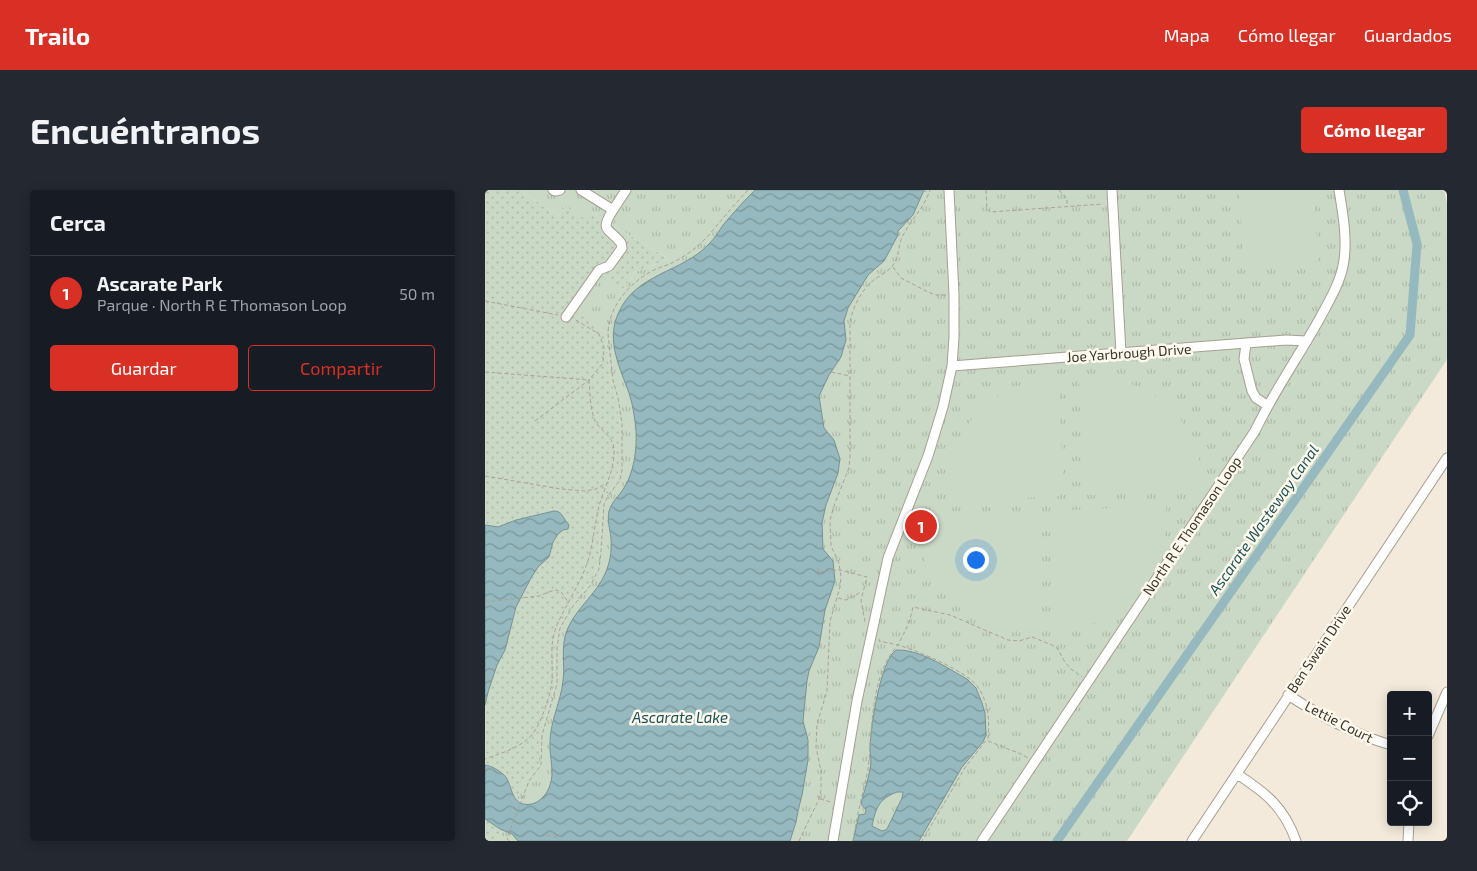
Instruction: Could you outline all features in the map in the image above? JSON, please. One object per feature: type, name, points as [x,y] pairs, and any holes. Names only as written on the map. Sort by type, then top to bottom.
[{"type":"street","points":[[553,190],[560,190]]},
{"type":"street","points":[[581,190],[613,210]]},
{"type":"street","points":[[566,317],[599,270],[609,266],[622,248],[621,243],[607,229],[605,224],[626,190]]},
{"type":"street","points":[[833,841],[857,701],[888,558],[928,456],[943,407],[952,366],[954,295],[949,190]]},
{"type":"street","points":[[1111,190],[1121,353]]},
{"type":"street","name":"North R E Thomason Loop","points":[[982,841],[1255,431],[1267,405],[1307,341],[1335,289],[1343,266],[1345,231],[1339,190]]},
{"type":"street","name":"Joe Yarbrough Drive","points":[[952,366],[1286,340],[1307,341]]},
{"type":"street","points":[[1246,344],[1244,359],[1252,391],[1255,398],[1267,405]]},
{"type":"street","name":"Ben Swain Drive","points":[[1192,841],[1447,458]]},
{"type":"street","points":[[1432,725],[1447,692]]},
{"type":"street","name":"Lettie Court","points":[[1288,695],[1348,730],[1387,744]]},
{"type":"street","points":[[1237,774],[1272,800],[1285,817],[1296,841]]},
{"type":"street","points":[[1408,841],[1409,826]]},
{"type":"path","points":[[509,841],[507,838],[526,788],[541,765],[542,736],[557,684],[557,648],[561,628],[573,606],[591,586],[599,569],[604,504],[620,480],[622,470],[622,424],[613,380],[607,334],[612,312],[627,290],[638,280],[652,271],[672,263],[690,252],[707,238],[748,190]]},
{"type":"path","points":[[799,841],[819,799],[821,782],[821,771],[816,747],[817,724],[827,691],[831,615],[840,587],[839,563],[831,550],[830,526],[835,503],[850,462],[851,343],[849,327],[851,314],[869,285],[893,266],[897,259],[903,235],[930,191],[923,190]]},
{"type":"path","points":[[986,190],[987,209],[990,212],[1112,203]]},
{"type":"path","points":[[1059,190],[1067,200],[1067,207]]},
{"type":"path","points":[[893,266],[901,278],[928,292],[937,295],[954,295]]},
{"type":"path","points":[[485,301],[577,320],[599,334],[604,347],[603,363],[589,380],[535,421]]},
{"type":"path","points":[[485,372],[589,380]]},
{"type":"path","points":[[831,372],[850,376]]},
{"type":"path","points":[[485,759],[520,746],[529,739],[535,730],[551,687],[551,648],[554,634],[559,619],[586,567],[599,507],[612,468],[615,449],[608,434],[596,422],[591,407],[589,380]]},
{"type":"path","points":[[485,476],[561,489],[585,491],[596,489],[607,482]]},
{"type":"path","points":[[818,568],[819,577]]},
{"type":"path","points":[[819,572],[840,570]]},
{"type":"path","points":[[485,602],[528,598],[557,590],[569,602]]},
{"type":"path","points":[[837,598],[846,600],[859,592],[863,592]]},
{"type":"path","points":[[913,607],[950,615],[1009,640],[1019,641],[1032,637],[1052,645],[1057,648],[1071,669],[1089,681]]},
{"type":"path","points":[[853,841],[867,771],[870,730],[880,678],[891,652],[898,645],[915,650],[955,670],[977,686],[987,711],[989,734],[987,740],[966,766],[922,841]]},
{"type":"path","points":[[987,740],[1021,754],[1035,763]]},
{"type":"path","points":[[819,799],[825,801]]},
{"type":"path","points":[[547,836],[558,838]]},
{"type":"path","points":[[551,841],[552,837]]},
{"type":"green space","points":[[485,190],[525,190],[523,193],[559,215],[565,206],[585,218],[591,212],[669,259],[635,272],[624,289],[574,310],[605,332],[611,381],[616,397],[620,424],[620,467],[615,482],[602,503],[599,556],[594,577],[568,610],[558,629],[554,648],[555,684],[539,738],[539,764],[537,769],[525,780],[498,841],[485,841]]},
{"type":"green space","points":[[525,190],[1444,190],[1447,203],[1447,358],[1127,841],[498,841],[525,780],[537,769],[539,764],[539,738],[555,684],[554,648],[558,629],[568,610],[594,577],[599,556],[602,503],[615,482],[620,467],[620,424],[616,397],[611,381],[605,332],[573,310],[599,275],[624,289],[635,272],[669,259],[591,212],[585,219],[565,206],[559,215],[523,193]]},
{"type":"green space","points":[[1239,190],[1314,190],[1318,261],[1244,265]]},
{"type":"green space","points":[[1079,378],[1114,379],[1135,386],[1154,395],[1171,409],[1184,425],[1194,444],[1201,465],[1203,489],[1091,495],[1086,490]]},
{"type":"green space","points":[[1058,379],[1064,491],[1060,496],[948,502],[947,484],[949,467],[961,435],[971,420],[996,397],[1012,388],[1023,384]]},
{"type":"green space","points":[[1166,505],[1166,525],[1158,562],[1150,578],[1139,593],[1126,606],[1110,616],[1087,625],[1056,629],[1050,517],[1055,511]]},
{"type":"green space","points":[[1030,513],[1036,518],[1042,628],[1016,628],[993,624],[972,615],[953,602],[938,585],[927,565],[919,542],[916,517]]},
{"type":"water","name":"Ascarate Lake","points":[[755,190],[924,190],[913,215],[898,231],[898,235],[884,261],[868,275],[848,308],[844,321],[846,340],[841,357],[829,375],[819,396],[824,428],[834,440],[840,459],[838,473],[826,505],[822,523],[823,549],[833,561],[835,581],[825,610],[819,647],[807,681],[803,721],[808,740],[808,760],[796,822],[790,841],[518,841],[512,834],[485,819],[485,765],[496,769],[505,776],[513,795],[520,803],[535,803],[543,797],[550,785],[552,774],[550,734],[562,689],[564,676],[563,647],[566,632],[570,623],[599,584],[606,571],[611,548],[608,521],[609,511],[627,482],[635,453],[636,431],[633,407],[618,364],[614,344],[613,334],[618,314],[626,300],[647,281],[698,254],[709,244],[723,225]]},
{"type":"water","points":[[554,511],[559,512],[563,516],[569,525],[568,529],[558,534],[553,542],[549,557],[538,567],[516,607],[505,650],[497,665],[485,705],[485,525],[498,527],[516,520]]},
{"type":"water","points":[[896,650],[914,653],[933,660],[967,679],[976,688],[982,703],[985,713],[986,735],[983,742],[962,767],[919,841],[853,841],[859,815],[865,814],[866,810],[861,804],[871,762],[870,746],[874,710],[881,680],[890,657]],"holes":[[[897,792],[903,792],[902,798],[886,830],[882,831],[872,826],[879,804]]]},
{"type":"waterway","name":"Ascarate Wasteway Canal","points":[[1057,841],[1410,335],[1417,244],[1403,190]]},
{"type":"place","name":"Ascarate Park","points":[[921,526]]}]
